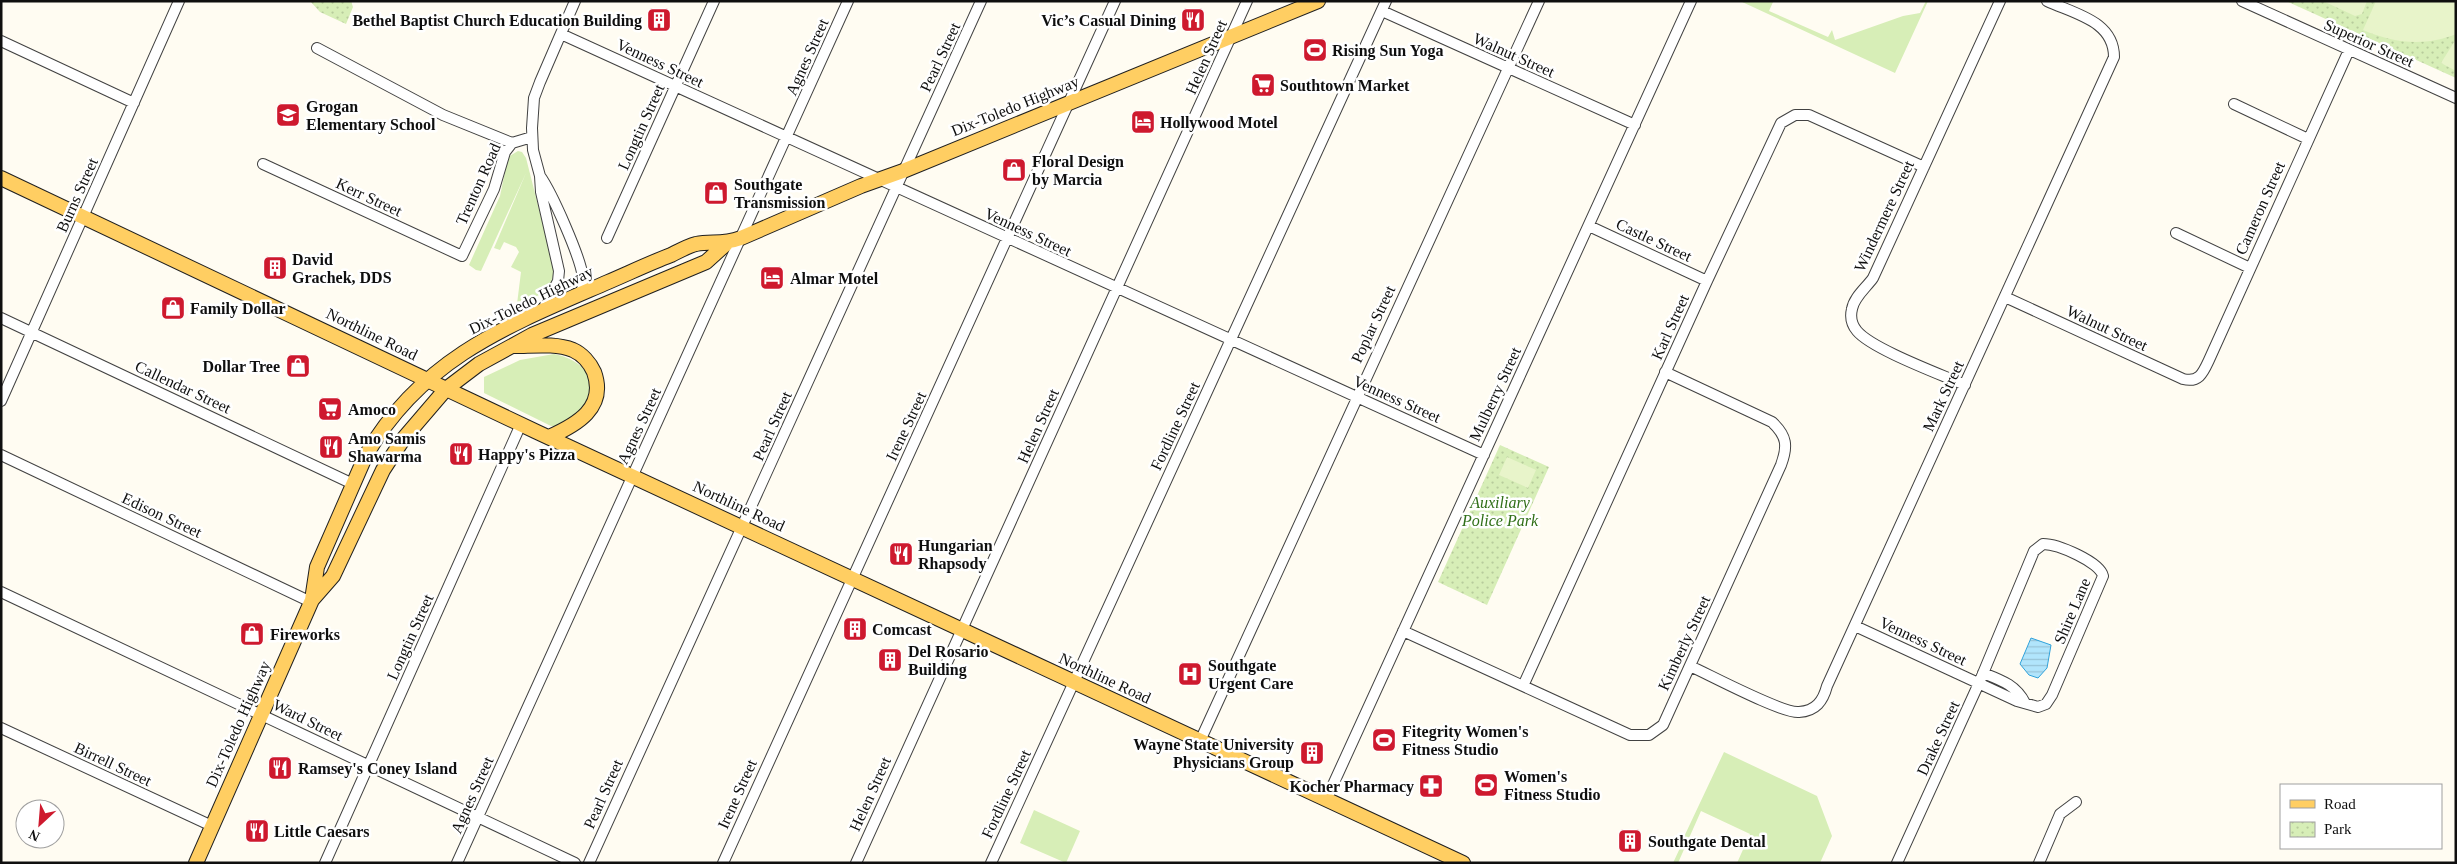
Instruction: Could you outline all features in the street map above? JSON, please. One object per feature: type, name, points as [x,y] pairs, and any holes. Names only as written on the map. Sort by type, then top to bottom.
[{"type":"main road","name":"Dix-Toledo Highway","points":[[311,601],[333,576],[383,470],[404,438],[446,389],[479,364],[532,335],[706,262],[726,244],[1318,1]]},
{"type":"main road","name":"Northline Road","points":[[1,178],[962,631],[1463,863]]},
{"type":"main road","name":"Dix-Toledo Highway","points":[[196,863],[311,601],[316,567],[366,455],[388,421],[404,401],[427,380],[461,354],[516,323],[696,244],[726,244]]},
{"type":"main road","points":[[532,335],[568,313],[582,294]]},
{"type":"main road","points":[[512,346],[555,346],[571,349],[583,357],[593,371],[597,388],[591,410],[572,427],[549,437]]},
{"type":"street","name":"Burns Street","points":[[1,401],[179,1]]},
{"type":"street","points":[[542,311],[558,281],[559,271],[541,192],[540,176],[532,137],[534,98],[575,1]]},
{"type":"street","name":"Longtin Street","points":[[607,238],[714,1]]},
{"type":"street","name":"Agnes Street","points":[[457,863],[848,1]]},
{"type":"street","name":"Pearl Street","points":[[589,863],[981,1]]},
{"type":"street","name":"Irene Street","points":[[723,863],[1115,1]]},
{"type":"street","name":"Helen Street","points":[[856,863],[1247,1]]},
{"type":"street","name":"Fordline Street","points":[[991,863],[1386,1]]},
{"type":"street","name":"Poplar Street","points":[[1200,742],[1538,1]]},
{"type":"street","name":"Mulberry Street","points":[[1326,800],[1691,1]]},
{"type":"street","name":"Windermere Street","points":[[1965,385],[1866,340],[1856,330],[1851,320],[1853,303],[1873,278],[2000,1]]},
{"type":"street","name":"Mark Street","points":[[1690,666],[1783,710],[1804,712],[1815,707],[1824,699],[1827,686],[2114,57],[2113,41],[2104,28],[2048,1]]},
{"type":"street","name":"Superior Street","points":[[2242,1],[2456,98]]},
{"type":"street","name":"Walnut Street","points":[[1382,11],[1635,125]]},
{"type":"street","name":"Venness Street","points":[[561,34],[675,88],[1484,455]]},
{"type":"street","points":[[1,41],[134,104]]},
{"type":"street","points":[[317,48],[444,115],[512,143]]},
{"type":"street","name":"Cameron Street","points":[[2198,378],[2209,360],[2349,50]]},
{"type":"street","points":[[2234,104],[2308,139]]},
{"type":"street","name":"Karl Street","points":[[1523,686],[1778,128],[1790,117],[1799,114],[1809,115],[1924,167]]},
{"type":"street","name":"Trenton Road","points":[[462,256],[494,189],[505,152],[512,143],[532,137]]},
{"type":"street","name":"Kerr Street","points":[[263,164],[462,256]]},
{"type":"street","points":[[540,176],[548,187],[575,254],[583,277],[582,294]]},
{"type":"street","name":"Castle Street","points":[[1588,226],[1707,281]]},
{"type":"street","points":[[2176,233],[2250,268]]},
{"type":"street","name":"Walnut Street","points":[[2005,297],[2182,379],[2193,380],[2198,378]]},
{"type":"street","name":"Callendar Street","points":[[1,318],[353,484]]},
{"type":"street","name":"Kimberly Street","points":[[1403,631],[1630,735],[1644,736],[1655,733],[1663,725],[1781,465],[1786,448],[1782,431],[1772,422],[1665,372]]},
{"type":"street","name":"Longtin Street","points":[[325,863],[521,424]]},
{"type":"street","name":"Edison Street","points":[[1,455],[311,601]]},
{"type":"street","name":"Shire Lane","points":[[1980,683],[2024,703],[2042,706],[2052,695],[2103,582],[2101,568],[2053,545],[2044,544],[2038,547],[2011,603],[2004,626]]},
{"type":"street","name":"Ward Street","points":[[1,592],[575,863]]},
{"type":"street","name":"Venness Street","points":[[1855,626],[1980,683]]},
{"type":"street","name":"Drake Street","points":[[1898,863],[2004,626]]},
{"type":"street","points":[[1983,672],[2007,683],[2020,693],[2024,703]]},
{"type":"street","name":"Birrell Street","points":[[1,728],[212,826]]},
{"type":"street","points":[[2039,863],[2060,814],[2076,802]]},
{"type":"green space","points":[[310,1],[351,1],[353,7],[346,24],[320,12]]},
{"type":"green space","points":[[1740,1],[1771,1],[1773,2],[1769,11],[1828,37],[1832,30],[1835,40],[1903,16],[1920,13],[1926,1],[1928,1],[1895,73]]},
{"type":"green space","points":[[2286,1],[2456,1],[2456,78]]},
{"type":"green space","points":[[2323,1],[2367,1],[2362,14],[2355,16]]},
{"type":"green space","points":[[2376,1],[2456,1],[2456,34],[2433,41],[2409,42],[2386,38],[2363,30]]},
{"type":"green space","points":[[2456,39],[2456,71],[2441,63]]},
{"type":"green space","points":[[518,151],[522,152],[526,158],[554,268],[552,282],[547,292],[517,304],[521,272],[511,267],[519,252],[516,247],[504,242],[500,250],[494,248],[526,173],[481,271],[469,265],[500,196],[508,157]]},
{"type":"green space","points":[[554,354],[577,363],[591,379],[593,388],[591,398],[585,407],[566,423],[551,426],[484,393],[484,377],[520,360]]},
{"type":"green space","name":"Auxiliary Police Park","points":[[1500,445],[1549,467],[1487,605],[1438,582]]},
{"type":"green space","points":[[1507,457],[1536,470],[1528,488],[1499,475]]},
{"type":"green space","points":[[1724,752],[1817,796],[1832,836],[1820,863],[1737,863],[1750,834],[1701,811],[1678,863],[1673,863],[1680,848],[1677,839],[1682,841]]},
{"type":"green space","points":[[1034,810],[1080,831],[1066,863],[1020,843]]},
{"type":"water","points":[[2031,638],[2051,645],[2047,668],[2038,678],[2029,675],[2020,664]]},
{"type":"place","name":"Bethel Baptist Church Education Building","points":[[659,20]]},
{"type":"place","name":"Vic’s Casual Dining","points":[[1193,20]]},
{"type":"place","name":"Rising Sun Yoga","points":[[1315,50]]},
{"type":"place","name":"Southtown Market","points":[[1263,85]]},
{"type":"place","name":"Grogan Elementary School","points":[[288,115]]},
{"type":"place","name":"Hollywood Motel","points":[[1143,122]]},
{"type":"place","name":"Floral Design by Marcia","points":[[1014,170]]},
{"type":"place","name":"Southgate Transmission","points":[[716,193]]},
{"type":"place","name":"David Grachek, DDS","points":[[275,268]]},
{"type":"place","name":"Almar Motel","points":[[772,278]]},
{"type":"place","name":"Family Dollar","points":[[173,308]]},
{"type":"place","name":"Dollar Tree","points":[[298,366]]},
{"type":"place","name":"Amoco","points":[[330,409]]},
{"type":"place","name":"Amo Samis Shawarma","points":[[331,447]]},
{"type":"place","name":"Happy's Pizza","points":[[461,454]]},
{"type":"place","name":"Hungarian Rhapsody","points":[[901,554]]},
{"type":"place","name":"Comcast","points":[[855,629]]},
{"type":"place","name":"Fireworks","points":[[252,634]]},
{"type":"place","name":"Del Rosario Building","points":[[890,660]]},
{"type":"place","name":"Southgate Urgent Care","points":[[1190,674]]},
{"type":"place","name":"Fitegrity Women's Fitness Studio","points":[[1384,740]]},
{"type":"place","name":"Wayne State University Physicians Group","points":[[1312,753]]},
{"type":"place","name":"Ramsey's Coney Island","points":[[280,768]]},
{"type":"place","name":"Women's Fitness Studio","points":[[1486,785]]},
{"type":"place","name":"Kocher Pharmacy","points":[[1431,786]]},
{"type":"place","name":"Little Caesars","points":[[257,831]]},
{"type":"place","name":"Southgate Dental","points":[[1630,841]]}]
